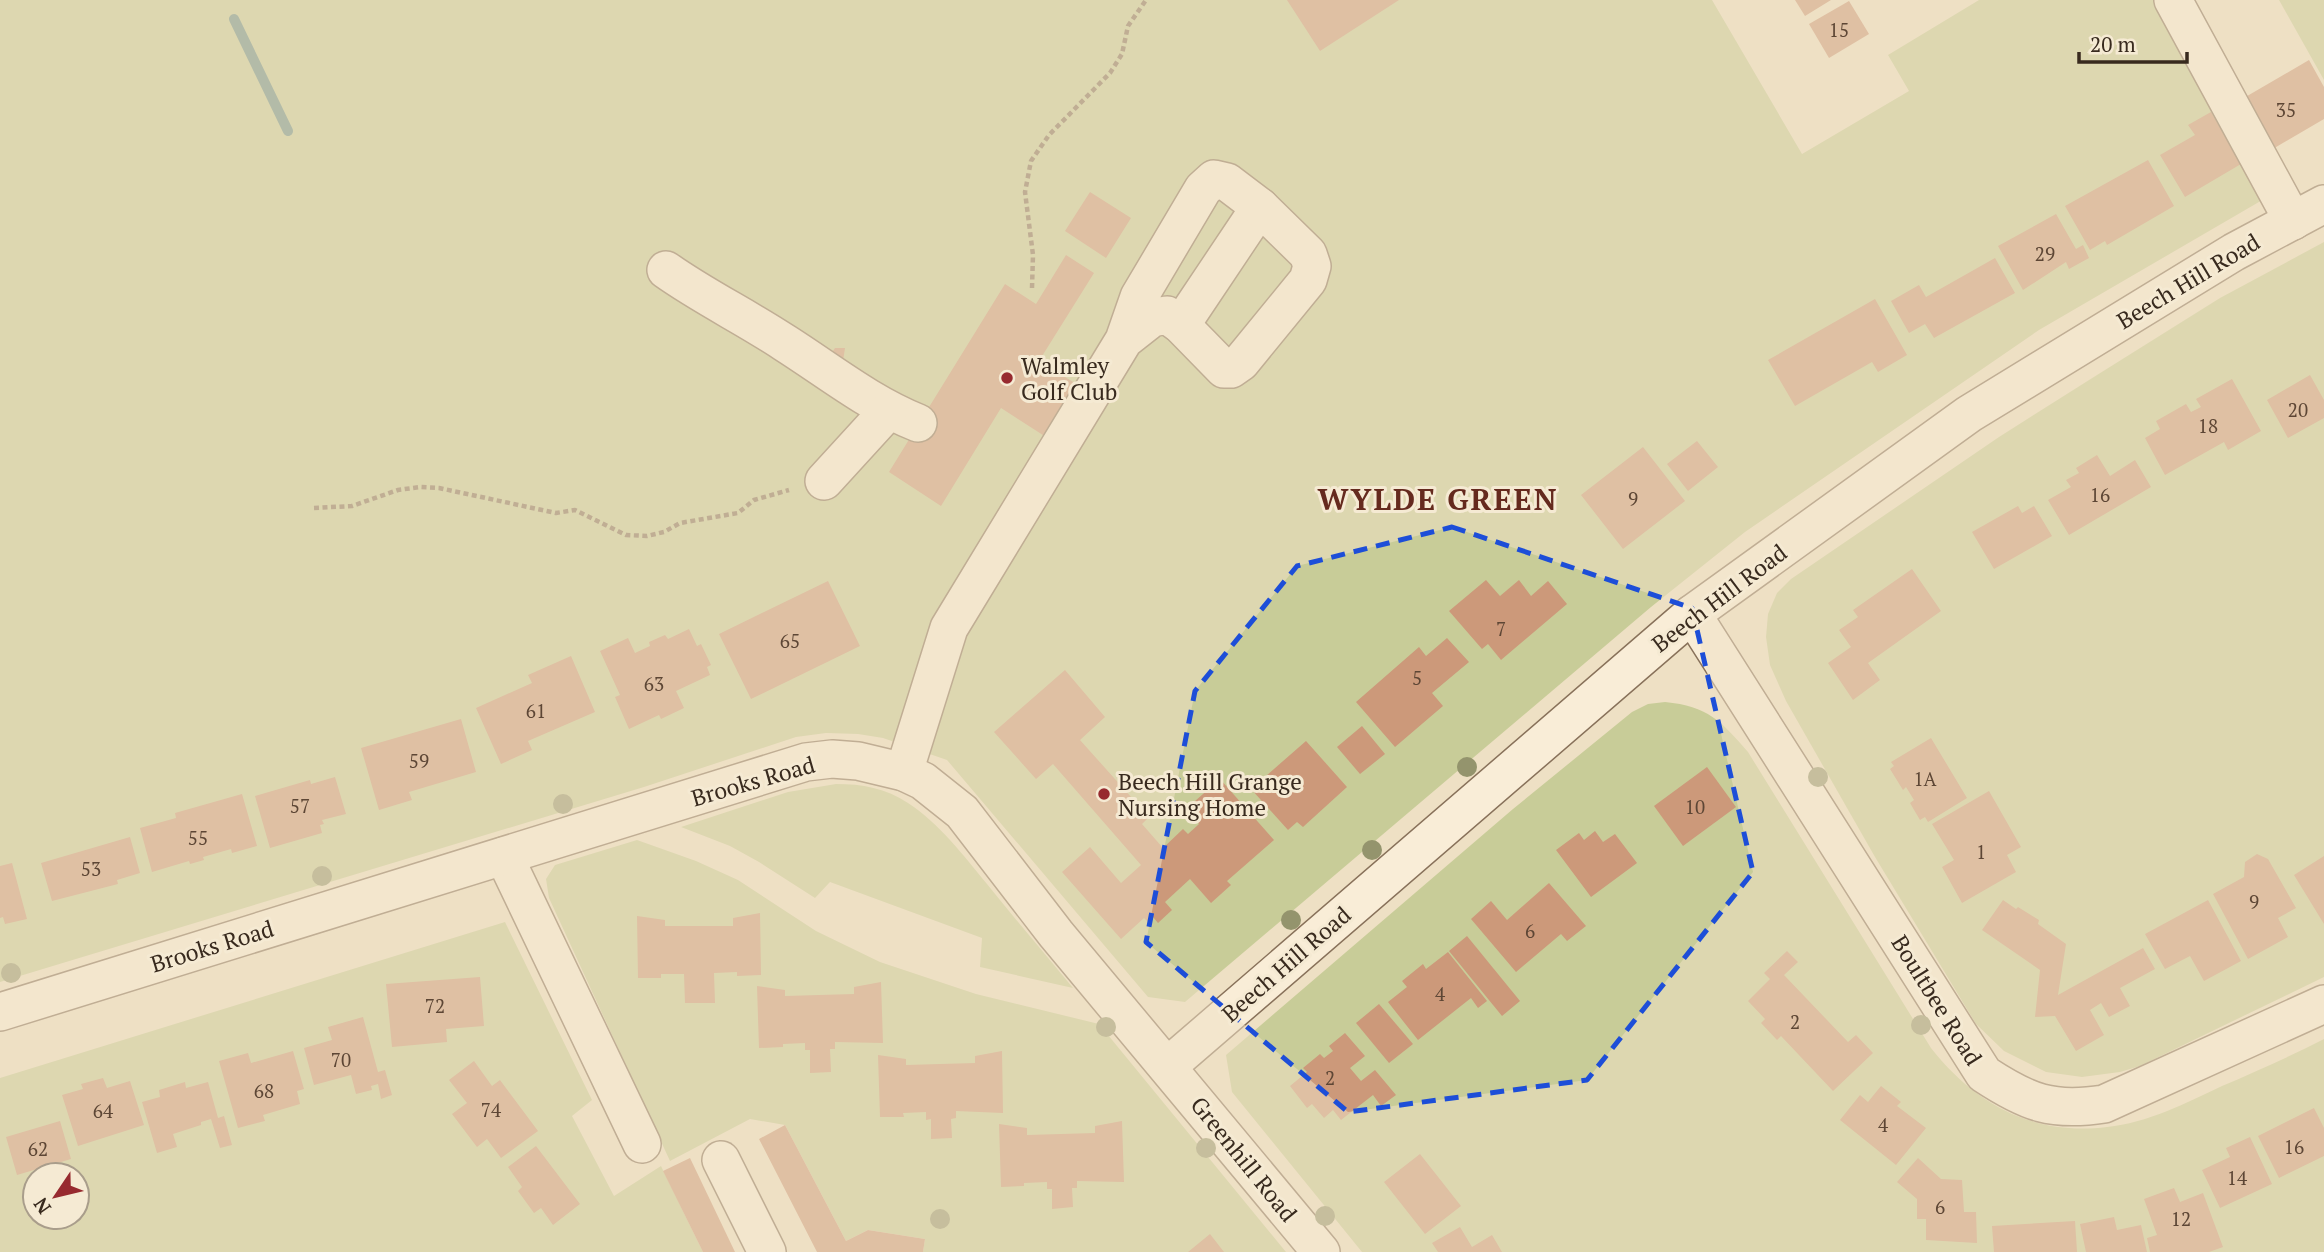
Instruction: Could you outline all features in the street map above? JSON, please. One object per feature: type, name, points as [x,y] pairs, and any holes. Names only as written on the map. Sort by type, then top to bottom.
[{"type":"street","points":[[2173,0],[2308,212]]},
{"type":"street","points":[[904,772],[949,628],[1124,340],[1139,297],[1203,189],[1214,180],[1227,182],[1260,207],[1308,254],[1312,265],[1308,280],[1241,362],[1231,369],[1224,369],[1181,324],[1167,315],[1152,318],[1124,340]]},
{"type":"street","points":[[1181,324],[1260,207]]},
{"type":"street","name":"Beech Hill Road","points":[[1168,1066],[1692,614],[1969,414],[2234,252],[2308,212]]},
{"type":"street","points":[[666,270],[903,417],[824,481]]},
{"type":"street","name":"Boultbee Road","points":[[1692,614],[1984,1074],[2014,1094],[2045,1105],[2074,1109],[2104,1104],[2324,1003]]},
{"type":"street","name":"Brooks Road","points":[[0,1012],[806,762],[832,759],[858,761],[904,772],[923,781],[962,811],[1056,934],[1168,1066]]},
{"type":"street","points":[[504,856],[642,1144]]},
{"type":"street","name":"Greenhill Road","points":[[1168,1066],[1321,1252]]},
{"type":"street","points":[[721,1160],[767,1252]]},
{"type":"path","points":[[1032,288],[1033,256],[1025,192],[1031,161],[1049,135],[1110,73],[1122,54],[1128,26],[1146,0]]},
{"type":"path","points":[[314,508],[352,506],[398,490],[439,488],[556,513],[575,510],[625,535],[647,536],[664,532],[680,523],[738,513],[754,500],[806,483],[824,481]]},
{"type":"highlighted area","points":[[1452,527],[1692,608],[1753,872],[1587,1080],[1348,1112],[1146,942],[1195,691],[1297,566]]},
{"type":"green space","points":[[0,0],[1712,0],[1802,154],[1909,91],[1888,55],[1979,0],[2159,0],[2271,195],[2039,330],[1745,532],[1651,607],[1185,1002],[1148,997],[947,760],[883,738],[826,733],[796,737],[644,787],[0,982]]},
{"type":"green space","points":[[2279,0],[2324,0],[2324,80]]},
{"type":"green space","points":[[2324,242],[2324,977],[2140,1066],[2120,1072],[2082,1077],[2046,1072],[2004,1051],[1976,1024],[1875,857],[1786,701],[1770,665],[1766,637],[1768,614],[1777,593],[1791,579],[1999,437],[2220,298]]},
{"type":"green space","points":[[1665,702],[1692,707],[1713,717],[1748,752],[1931,1048],[1967,1086],[2008,1112],[2031,1121],[2080,1129],[2122,1125],[2180,1105],[2324,1039],[2324,1252],[1362,1252],[1232,1092],[1226,1055],[1513,809],[1632,712],[1648,704]]},
{"type":"green space","points":[[836,784],[882,790],[920,811],[960,851],[1073,988],[980,967],[982,938],[830,882],[815,898],[730,846],[681,827],[788,792]]},
{"type":"green space","points":[[637,840],[696,861],[738,880],[816,931],[880,962],[976,994],[1099,1024],[1286,1252],[923,1252],[925,1239],[868,1230],[846,1241],[785,1125],[750,1119],[670,1161],[549,898],[546,879],[555,865]]},
{"type":"green space","points":[[505,922],[592,1100],[572,1116],[614,1196],[661,1166],[703,1252],[0,1252],[0,1078]]},
{"type":"building","points":[[1287,0],[1399,0],[1320,51]]},
{"type":"building","points":[[1795,0],[1831,0],[1805,16]]},
{"type":"building","points":[[1849,1],[1869,34],[1829,58],[1809,24]]},
{"type":"building","points":[[2309,60],[2324,87],[2324,119],[2271,150],[2242,99]]},
{"type":"building","points":[[2211,112],[2241,164],[2185,197],[2160,155],[2195,135],[2188,125]]},
{"type":"building","points":[[2148,160],[2174,206],[2107,245],[2105,241],[2090,250],[2065,206]]},
{"type":"building","points":[[1090,192],[1131,218],[1106,258],[1065,231]]},
{"type":"building","points":[[2056,214],[2076,249],[2083,245],[2089,258],[2069,269],[2066,262],[2023,290],[1998,246]]},
{"type":"building","name":"Walmley Golf Club","points":[[1066,255],[1094,273],[1039,361],[1078,385],[1046,437],[1001,408],[941,506],[889,472],[1005,284],[1036,304]]},
{"type":"building","points":[[1995,258],[2015,293],[1934,338],[1925,324],[1909,333],[1891,301],[1919,285],[1926,297]]},
{"type":"building","points":[[1875,299],[1907,355],[1878,372],[1872,362],[1795,406],[1768,360]]},
{"type":"building","points":[[835,348],[845,348],[843,361],[831,354]]},
{"type":"building","points":[[2310,375],[2324,400],[2324,418],[2288,438],[2267,400]]},
{"type":"building","points":[[2232,379],[2261,431],[2228,450],[2224,442],[2165,475],[2145,438],[2160,429],[2156,421],[2186,404],[2191,412],[2201,407],[2196,399]]},
{"type":"building","points":[[1697,441],[1718,467],[1688,491],[1667,464]]},
{"type":"building","points":[[1643,447],[1685,501],[1623,549],[1581,495]]},
{"type":"building","points":[[2097,455],[2110,476],[2135,460],[2151,487],[2069,535],[2048,500],[2071,487],[2066,480],[2079,473],[2076,468]]},
{"type":"building","points":[[2018,506],[2022,513],[2034,506],[2052,536],[1994,569],[1972,532]]},
{"type":"building","points":[[1912,569],[1941,611],[1868,663],[1880,680],[1853,700],[1828,663],[1851,647],[1839,630],[1858,617],[1853,610]]},
{"type":"building","points":[[1486,580],[1500,596],[1519,580],[1531,596],[1548,581],[1567,604],[1501,660],[1488,644],[1482,649],[1449,611]]},
{"type":"building","points":[[828,581],[860,646],[751,699],[719,634]]},
{"type":"building","points":[[689,629],[697,646],[701,644],[711,665],[707,667],[710,675],[676,691],[684,708],[661,719],[659,715],[629,729],[615,697],[620,695],[600,651],[628,638],[635,653],[650,646],[649,642],[665,635],[668,639]]},
{"type":"building","points":[[1447,638],[1469,662],[1432,693],[1443,706],[1395,747],[1356,702],[1419,647],[1426,656]]},
{"type":"building","points":[[571,656],[595,712],[528,741],[532,750],[501,764],[476,708],[532,683],[528,675]]},
{"type":"building","name":"Beech Hill Grange Nursing Home","points":[[1065,670],[1105,717],[1080,740],[1149,817],[1142,824],[1163,848],[1183,829],[1188,834],[1199,824],[1186,809],[1220,779],[1274,840],[1227,881],[1231,885],[1211,903],[1190,879],[1165,902],[1172,910],[1158,923],[1153,917],[1148,922],[1144,918],[1121,939],[1062,872],[1090,847],[1121,883],[1141,865],[1053,764],[1036,779],[994,732]]},
{"type":"building","points":[[461,719],[476,772],[409,792],[412,800],[379,810],[361,748]]},
{"type":"building","points":[[1362,726],[1385,754],[1360,774],[1337,747]]},
{"type":"building","points":[[1931,738],[1967,798],[1928,822],[1925,817],[1920,820],[1910,803],[1914,800],[1906,787],[1903,790],[1890,769],[1894,766],[1891,762]]},
{"type":"building","points":[[1306,741],[1347,787],[1303,827],[1297,822],[1288,830],[1251,789]]},
{"type":"building","points":[[1707,767],[1736,807],[1683,846],[1654,806]]},
{"type":"building","points":[[335,777],[346,814],[322,820],[322,833],[270,848],[255,796],[310,780],[311,784]]},
{"type":"building","points":[[1989,791],[2021,847],[2007,855],[2016,872],[1962,903],[1942,867],[1954,860],[1932,824]]},
{"type":"building","points":[[242,794],[257,846],[232,853],[231,849],[203,857],[204,860],[190,864],[189,861],[152,872],[140,828],[176,818],[175,813]]},
{"type":"building","points":[[1595,831],[1603,842],[1615,834],[1637,863],[1591,897],[1556,850],[1579,833],[1584,840]]},
{"type":"building","points":[[130,837],[140,873],[117,880],[118,884],[52,901],[41,863]]},
{"type":"building","points":[[2257,854],[2268,859],[2296,908],[2278,918],[2288,937],[2248,959],[2213,894],[2244,877],[2245,862]]},
{"type":"building","points":[[2324,856],[2324,924],[2294,875]]},
{"type":"building","points":[[12,863],[27,919],[5,924],[3,917],[0,918],[0,866]]},
{"type":"building","points":[[1549,883],[1586,926],[1567,941],[1561,934],[1516,972],[1471,919],[1491,901],[1507,920]]},
{"type":"building","points":[[2003,900],[2039,920],[2038,924],[2066,944],[2058,995],[2143,948],[2155,969],[2120,988],[2130,1006],[2109,1017],[2101,1003],[2090,1010],[2104,1035],[2076,1051],[2055,1016],[2035,1017],[2040,970],[1982,930]]},
{"type":"building","points":[[2208,900],[2241,961],[2204,981],[2190,956],[2165,969],[2145,934]]},
{"type":"building","points":[[760,913],[761,975],[714,973],[715,1003],[685,1003],[684,974],[638,978],[637,916],[665,920],[665,926],[733,926],[733,918]]},
{"type":"building","points":[[1467,936],[1520,1001],[1502,1016],[1449,951]]},
{"type":"building","points":[[1787,951],[1798,962],[1784,975],[1848,1042],[1856,1035],[1873,1053],[1833,1091],[1781,1036],[1777,1040],[1761,1023],[1765,1019],[1748,1001],[1770,979],[1764,973]]},
{"type":"building","points":[[1448,952],[1487,1001],[1478,1008],[1471,998],[1418,1040],[1388,1002],[1407,987],[1402,981],[1423,964],[1426,969]]},
{"type":"building","points":[[480,977],[484,1026],[446,1029],[447,1042],[392,1047],[386,984]]},
{"type":"building","points":[[881,982],[883,1043],[835,1042],[835,1049],[830,1049],[831,1072],[810,1073],[810,1050],[805,1050],[805,1043],[759,1048],[757,986],[785,990],[785,996],[854,994],[854,987]]},
{"type":"building","points":[[1379,1004],[1413,1044],[1389,1063],[1356,1023]]},
{"type":"building","points":[[363,1017],[378,1072],[385,1070],[392,1095],[381,1099],[378,1084],[371,1086],[372,1090],[356,1094],[351,1075],[314,1085],[304,1048],[332,1040],[328,1027]]},
{"type":"building","points":[[1345,1033],[1365,1056],[1350,1068],[1361,1081],[1375,1070],[1396,1095],[1381,1106],[1373,1095],[1341,1120],[1333,1110],[1324,1118],[1312,1104],[1307,1108],[1290,1086],[1307,1072],[1303,1068],[1320,1054],[1324,1058],[1333,1051],[1329,1046]]},
{"type":"building","points":[[293,1051],[304,1089],[297,1091],[300,1104],[263,1115],[265,1121],[238,1128],[219,1061],[248,1053],[251,1063]]},
{"type":"building","points":[[1002,1051],[1003,1113],[956,1111],[956,1118],[951,1119],[952,1138],[931,1139],[931,1119],[926,1120],[926,1112],[903,1113],[904,1117],[880,1117],[878,1055],[906,1059],[906,1065],[975,1063],[975,1056]]},
{"type":"building","points":[[474,1061],[492,1086],[500,1080],[538,1131],[501,1158],[487,1139],[477,1147],[452,1114],[467,1103],[449,1080]]},
{"type":"building","points":[[103,1078],[107,1088],[130,1081],[144,1125],[78,1146],[62,1095],[83,1089],[81,1084]]},
{"type":"building","points":[[185,1082],[186,1088],[208,1082],[218,1118],[224,1116],[232,1145],[220,1148],[211,1119],[173,1134],[177,1147],[157,1153],[142,1102],[160,1097],[159,1090]]},
{"type":"building","points":[[1881,1086],[1901,1102],[1897,1106],[1926,1128],[1896,1165],[1840,1120],[1860,1095],[1868,1102]]},
{"type":"building","points":[[2314,1108],[2324,1128],[2324,1156],[2279,1178],[2258,1136]]},
{"type":"building","points":[[60,1121],[71,1159],[21,1161],[21,1174],[17,1175],[6,1137]]},
{"type":"building","points":[[1122,1121],[1124,1182],[1077,1181],[1077,1188],[1072,1188],[1073,1207],[1052,1209],[1052,1189],[1047,1189],[1047,1182],[1001,1187],[999,1124],[1027,1128],[1027,1135],[1095,1133],[1095,1126]]},
{"type":"building","points":[[785,1125],[846,1241],[868,1230],[925,1239],[923,1252],[817,1252],[759,1139]]},
{"type":"building","points":[[2250,1137],[2272,1184],[2220,1208],[2202,1170],[2230,1157],[2226,1148]]},
{"type":"building","points":[[536,1146],[580,1204],[553,1225],[541,1208],[534,1213],[518,1191],[522,1187],[508,1167]]},
{"type":"building","points":[[1420,1154],[1461,1206],[1425,1234],[1384,1182]]},
{"type":"building","points":[[690,1158],[735,1252],[703,1252],[663,1171]]},
{"type":"building","points":[[1918,1158],[1941,1179],[1962,1180],[1964,1212],[1976,1212],[1977,1243],[1926,1240],[1926,1219],[1917,1219],[1917,1199],[1897,1182]]},
{"type":"building","points":[[2174,1188],[2180,1202],[2203,1193],[2223,1247],[2209,1252],[2150,1252],[2147,1238],[2157,1235],[2144,1199]]},
{"type":"building","points":[[2114,1217],[2117,1230],[2141,1225],[2147,1252],[2086,1252],[2080,1224]]},
{"type":"building","points":[[2075,1221],[2077,1252],[1994,1252],[1992,1226]]},
{"type":"building","points":[[1460,1227],[1472,1247],[1492,1235],[1502,1252],[1438,1252],[1432,1243]]},
{"type":"building","points":[[1210,1234],[1224,1252],[1188,1252]]},
{"type":"waterway","points":[[234,19],[288,131]]},
{"type":"place","name":"Walmley Golf Club","points":[[1007,378]]},
{"type":"place","name":"Beech Hill Grange Nursing Home","points":[[1104,794]]},
{"type":"district","name":"WYLDE GREEN","points":[[1438,499]]}]
